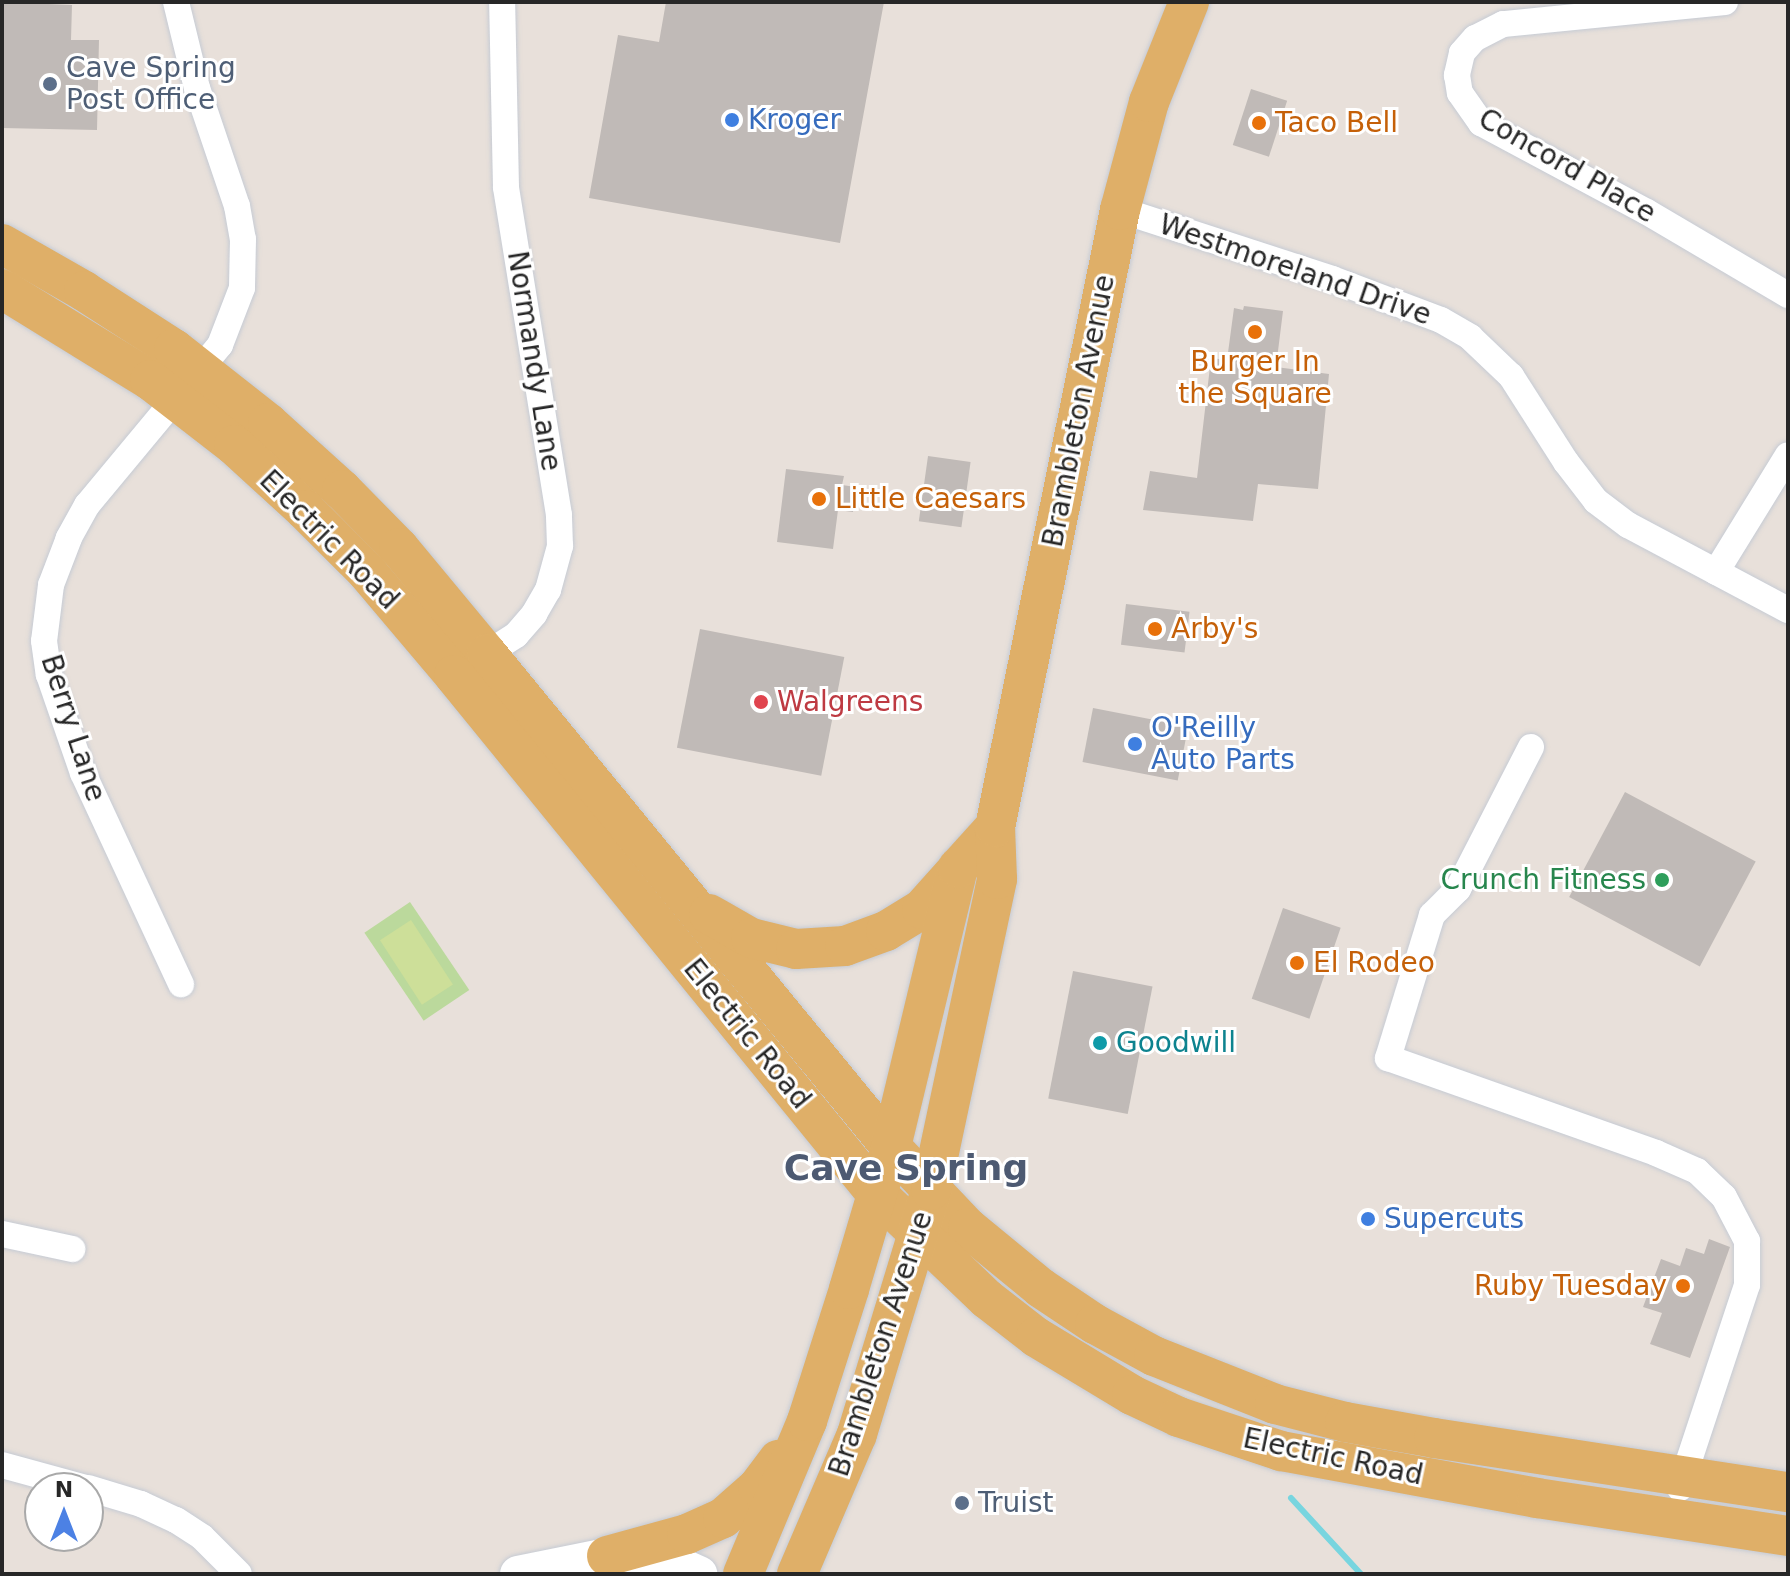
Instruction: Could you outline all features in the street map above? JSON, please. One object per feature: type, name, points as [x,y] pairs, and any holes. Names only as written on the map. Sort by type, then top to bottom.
[{"type":"main road","name":"Brambleton Avenue","points":[[797,1574],[857,1434],[931,1190],[997,879],[995,827],[1120,210],[1149,102],[1189,2]]},
{"type":"main road","name":"Electric Road","points":[[2,244],[84,291],[201,369],[268,423],[342,490],[399,548],[470,664],[875,1192],[987,1299],[1088,1371],[1179,1417],[1253,1444],[1537,1498],[1788,1536]]},
{"type":"main road","name":"Electric Road","points":[[2,289],[93,342],[176,399],[234,445],[367,572],[470,664],[692,904],[891,1147],[931,1190],[1019,1271],[1095,1324],[1142,1350],[1216,1383],[1275,1404],[1376,1427],[1788,1492]]},
{"type":"main road","name":"Brambleton Avenue","points":[[743,1574],[807,1421],[891,1147],[958,868],[995,827]]},
{"type":"main road","points":[[692,904],[751,938],[796,949],[845,946],[886,931],[922,909],[958,868]]},
{"type":"main road","points":[[607,1556],[687,1534],[723,1518],[758,1487],[807,1421]]},
{"type":"main road","points":[[1253,1444],[1264,1423],[1328,1431],[1376,1427]]},
{"type":"street","name":"Berry Lane","points":[[176,2],[180,32],[237,206],[243,239],[242,288],[234,317],[220,345],[87,505],[69,538],[51,585],[44,641],[49,675],[83,773],[181,984]]},
{"type":"street","name":"Normandy Lane","points":[[470,664],[516,635],[534,614],[548,590],[560,546],[559,515],[506,187],[502,2]]},
{"type":"street","name":"Concord Place","points":[[1725,2],[1503,24],[1475,38],[1462,53],[1457,75],[1460,93],[1481,123],[1647,212],[1788,295]]},
{"type":"street","name":"Westmoreland Drive","points":[[1120,210],[1332,279],[1441,320],[1470,337],[1511,376],[1566,462],[1596,501],[1628,525],[1788,610]]},
{"type":"street","points":[[1716,572],[1788,455]]},
{"type":"street","points":[[1531,747],[1458,889],[1432,915],[1388,1058],[1656,1153],[1697,1171],[1724,1197],[1747,1241],[1747,1285],[1672,1518]]},
{"type":"street","points":[[2,1234],[72,1249]]},
{"type":"street","points":[[2,1465],[28,1472]]},
{"type":"street","points":[[104,1493],[141,1504],[176,1520],[202,1537],[239,1574]]},
{"type":"street","points":[[518,1574],[607,1556],[637,1556],[672,1562],[699,1574]]},
{"type":"green space","points":[[410,902],[469,990],[424,1021],[364,933]]},
{"type":"green space","points":[[411,920],[453,985],[422,1005],[380,940]]},
{"type":"building","name":"Cave Spring Post Office","points":[[2,2],[72,5],[71,40],[99,40],[97,130],[2,128]]},
{"type":"building","name":"Kroger","points":[[666,2],[884,2],[840,243],[589,198],[618,35],[659,42]]},
{"type":"building","name":"Taco Bell","points":[[1251,89],[1287,101],[1269,157],[1233,145]]},
{"type":"building","points":[[1244,306],[1283,311],[1276,367],[1329,374],[1318,489],[1258,484],[1253,521],[1143,510],[1150,471],[1197,478],[1211,358],[1227,360],[1234,308],[1243,310]]},
{"type":"building","points":[[928,456],[971,462],[961,527],[919,521]]},
{"type":"building","name":"Little Caesars","points":[[786,469],[844,476],[842,485],[856,487],[853,512],[838,510],[833,549],[777,542]]},
{"type":"building","name":"Arby's","points":[[1126,604],[1190,612],[1185,652],[1121,645]]},
{"type":"building","name":"Walgreens","points":[[700,629],[844,657],[821,776],[677,748]]},
{"type":"building","name":"O'Reilly Auto Parts","points":[[1093,708],[1188,727],[1178,780],[1083,762]]},
{"type":"building","name":"Crunch Fitness","points":[[1625,792],[1756,861],[1700,967],[1569,897]]},
{"type":"building","name":"El Rodeo","points":[[1283,908],[1341,928],[1309,1019],[1252,999]]},
{"type":"building","name":"Goodwill","points":[[1073,971],[1153,986],[1128,1114],[1048,1099]]},
{"type":"building","name":"Ruby Tuesday","points":[[1709,1239],[1730,1247],[1690,1358],[1650,1344],[1662,1313],[1643,1307],[1661,1259],[1680,1266],[1686,1248],[1704,1254]]},
{"type":"waterway","points":[[1291,1498],[1361,1574]]},
{"type":"place","name":"Cave Spring Post Office","points":[[50,84]]},
{"type":"place","name":"Kroger","points":[[732,120]]},
{"type":"place","name":"Taco Bell","points":[[1259,123]]},
{"type":"place","name":"Burger In the Square","points":[[1255,332]]},
{"type":"place","name":"Little Caesars","points":[[819,499]]},
{"type":"place","name":"Arby's","points":[[1155,629]]},
{"type":"place","name":"Walgreens","points":[[761,702]]},
{"type":"place","name":"O'Reilly Auto Parts","points":[[1135,744]]},
{"type":"place","name":"Crunch Fitness","points":[[1662,880]]},
{"type":"place","name":"El Rodeo","points":[[1297,963]]},
{"type":"place","name":"Goodwill","points":[[1100,1043]]},
{"type":"place","name":"Supercuts","points":[[1368,1219]]},
{"type":"place","name":"Ruby Tuesday","points":[[1683,1286]]},
{"type":"place","name":"Truist","points":[[962,1503]]},
{"type":"district","name":"Cave Spring","points":[[906,1168]]}]
